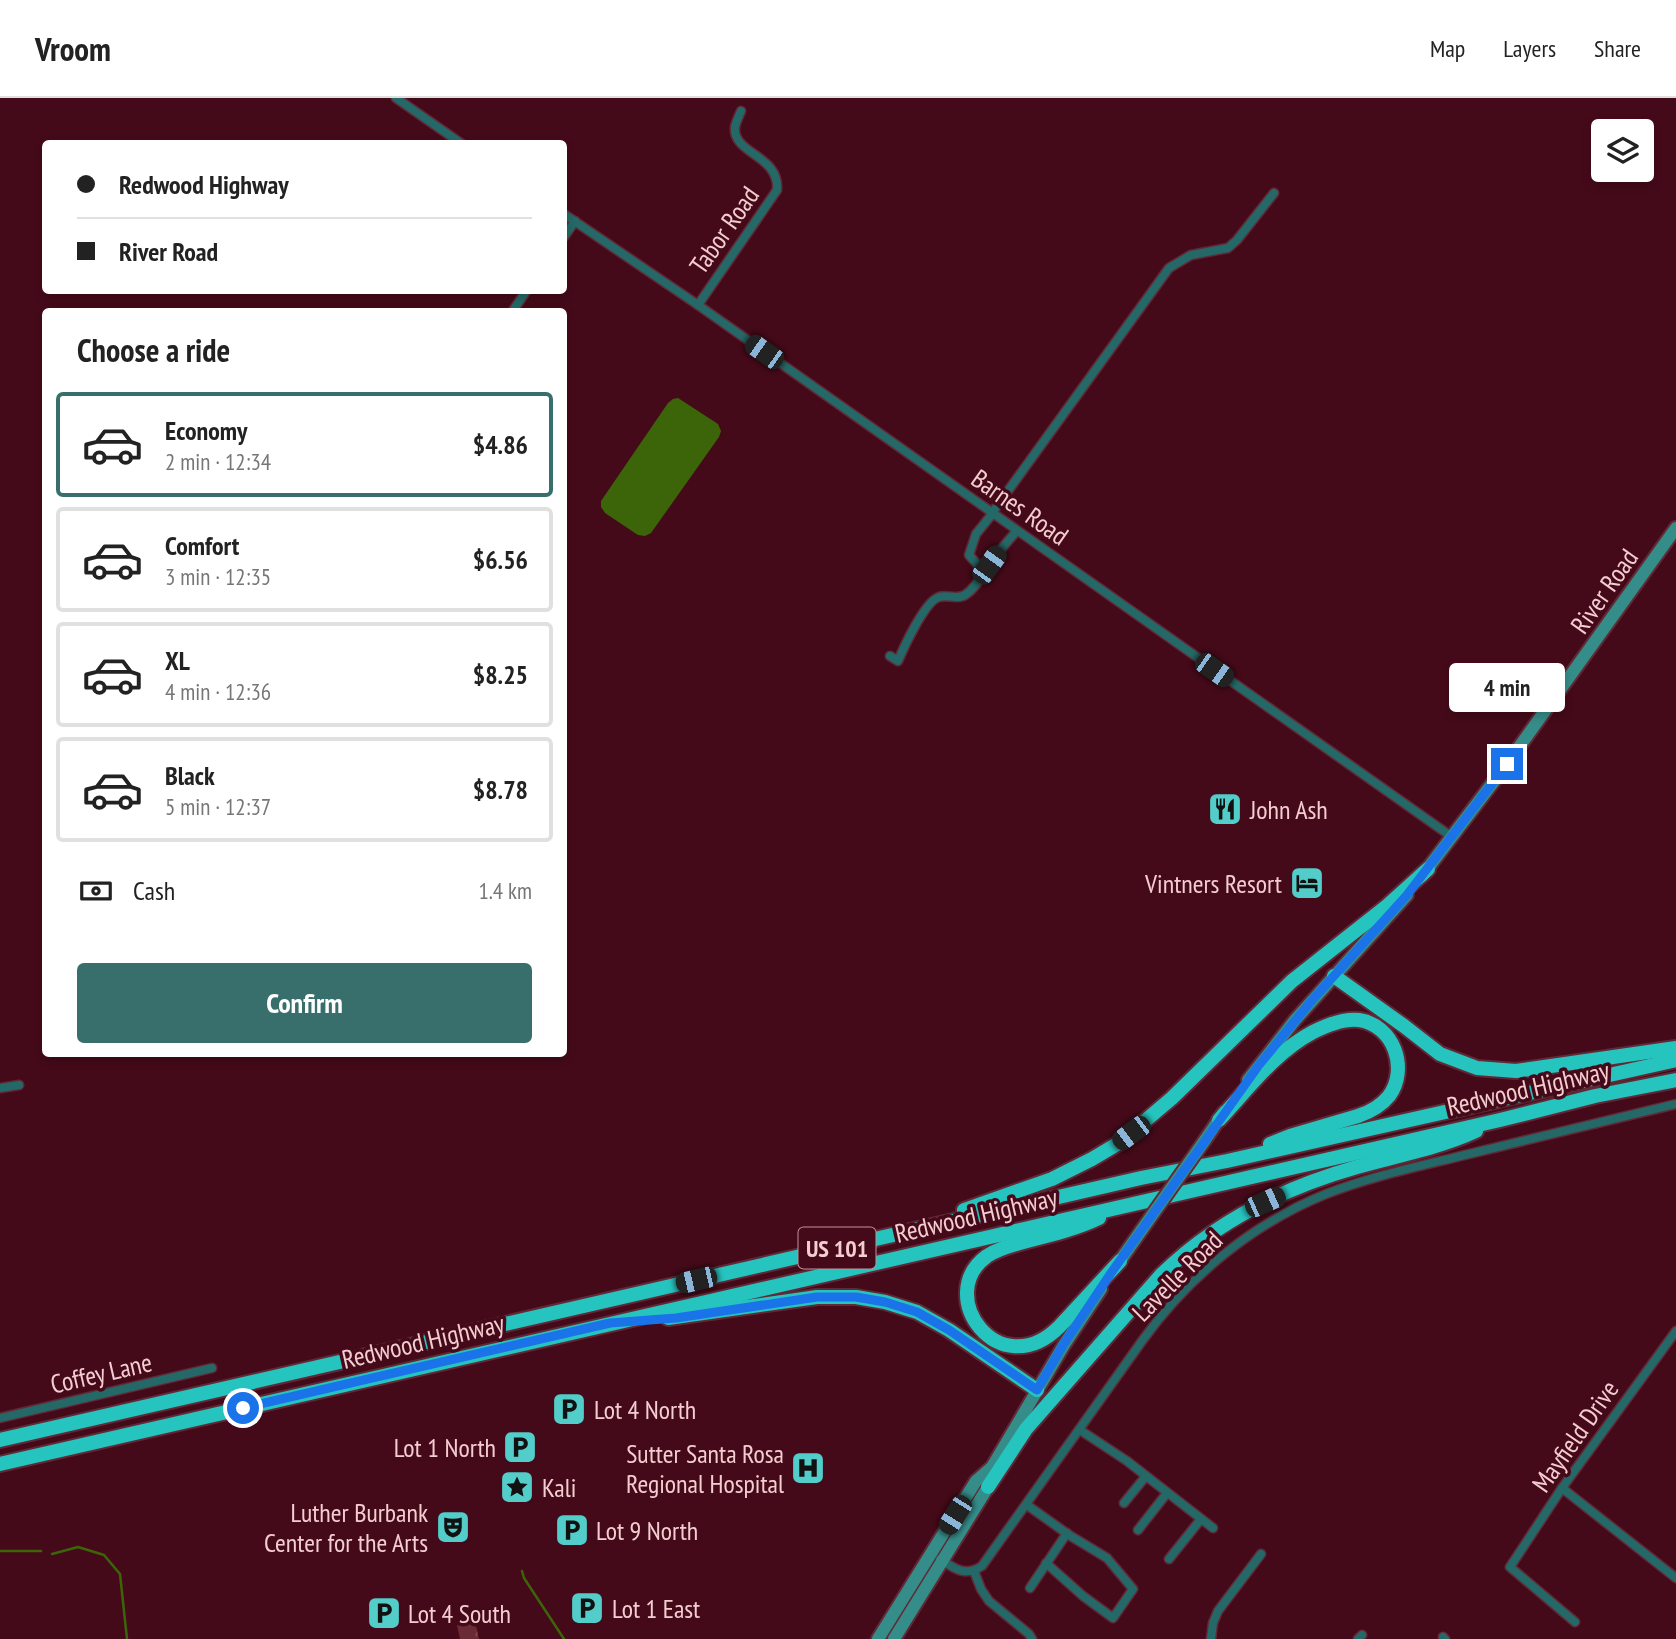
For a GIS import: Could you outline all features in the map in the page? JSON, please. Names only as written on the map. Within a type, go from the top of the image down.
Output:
[{"type":"highway","points":[[884,1237],[1052,1179],[1119,1143],[1172,1098],[1292,981],[1428,869]]},
{"type":"highway","points":[[1334,976],[1440,1054],[1478,1068],[1516,1071],[1676,1048]]},
{"type":"highway","points":[[1219,1120],[1283,1053],[1321,1029],[1338,1022],[1360,1020],[1378,1028],[1393,1046],[1398,1063],[1397,1080],[1390,1095],[1376,1108],[1290,1136],[1227,1161]]},
{"type":"highway","name":"Redwood Highway","points":[[0,1440],[1140,1178],[1227,1161],[1676,1060]]},
{"type":"highway","name":"Redwood Highway","points":[[0,1464],[1595,1096],[1676,1080]]},
{"type":"highway","points":[[988,1487],[1026,1429],[1161,1275],[1206,1236],[1253,1207],[1279,1196],[1354,1168],[1455,1141],[1500,1120]]},
{"type":"highway","points":[[1120,1261],[1054,1332],[1038,1343],[1015,1346],[997,1342],[983,1332],[971,1314],[969,1285],[976,1268],[985,1258],[1004,1248],[1083,1226],[1123,1207]]},
{"type":"highway","points":[[610,1323],[676,1318],[817,1297],[863,1298],[909,1309],[933,1320],[1037,1390]]},
{"type":"main road","name":"River Road","points":[[992,1467],[1063,1345],[1219,1120],[1276,1042],[1428,869],[1507,764],[1676,528]]},
{"type":"main road","points":[[894,1639],[988,1487],[992,1467]]},
{"type":"main road","points":[[878,1639],[976,1481],[992,1467]]},
{"type":"street","points":[[396,98],[456,140]]},
{"type":"street","name":"Tabor Road","points":[[698,305],[777,190],[777,177],[772,169],[742,145],[736,136],[735,129],[741,111]]},
{"type":"street","points":[[986,570],[969,555],[976,534],[1169,268],[1191,255],[1228,248],[1274,193]]},
{"type":"street","name":"Barnes Road","points":[[567,216],[698,305],[1452,837]]},
{"type":"street","points":[[567,233],[575,221]]},
{"type":"street","points":[[890,656],[898,660],[910,632],[935,599],[941,596],[964,596],[1017,531]]},
{"type":"street","points":[[0,1088],[19,1085]]},
{"type":"street","name":"Lavelle Road","points":[[974,1571],[986,1561],[1027,1505],[1146,1335],[1209,1267],[1237,1245],[1289,1212],[1326,1194],[1374,1178],[1676,1104]]},
{"type":"street","name":"Mayfield Drive","points":[[1575,1622],[1510,1567],[1562,1488],[1676,1331]]},
{"type":"street","points":[[1667,1343],[1676,1350]]},
{"type":"street","name":"Coffey Lane","points":[[0,1418],[212,1368]]},
{"type":"street","points":[[1080,1430],[1121,1456],[1213,1528]]},
{"type":"street","points":[[1124,1503],[1146,1476]]},
{"type":"street","points":[[1562,1488],[1676,1578]]},
{"type":"street","points":[[1138,1530],[1167,1493]]},
{"type":"street","points":[[1027,1505],[1107,1558],[1133,1589],[1113,1618],[1046,1563]]},
{"type":"street","points":[[1169,1559],[1201,1519]]},
{"type":"street","points":[[1030,1588],[1067,1533]]},
{"type":"street","points":[[932,1553],[960,1571],[974,1571],[989,1601],[1032,1639]]},
{"type":"street","points":[[1211,1639],[1218,1611],[1261,1554]]},
{"type":"green space","points":[[475,1621],[479,1639],[460,1639],[457,1625]]},
{"type":"shaded area","points":[[678,398],[718,424],[721,431],[651,533],[638,535],[605,513],[601,501],[668,403]]},
{"type":"waterway","points":[[52,1554],[78,1547],[104,1555],[120,1574],[127,1639]]},
{"type":"waterway","points":[[0,1551],[41,1551]]},
{"type":"waterway","points":[[522,1571],[564,1639]]},
{"type":"place","name":"John Ash","points":[[1225,809]]},
{"type":"place","name":"Vintners Resort","points":[[1307,883]]},
{"type":"place","name":"Lot 4 North","points":[[569,1409]]},
{"type":"place","name":"Lot 1 North","points":[[520,1447]]},
{"type":"place","name":"Sutter Santa Rosa Regional Hospital","points":[[808,1468]]},
{"type":"place","name":"Kali","points":[[517,1487]]},
{"type":"place","name":"Luther Burbank Center for the Arts","points":[[453,1527]]},
{"type":"place","name":"Lot 9 North","points":[[572,1530]]},
{"type":"place","name":"Lot 1 East","points":[[587,1608]]},
{"type":"place","name":"Lot 4 South","points":[[384,1613]]},
{"type":"route","points":[[243,1408],[610,1323],[676,1318],[817,1297],[841,1296],[870,1299],[917,1312],[949,1330],[1037,1390],[1111,1273],[1276,1042],[1407,895],[1507,764]]}]
